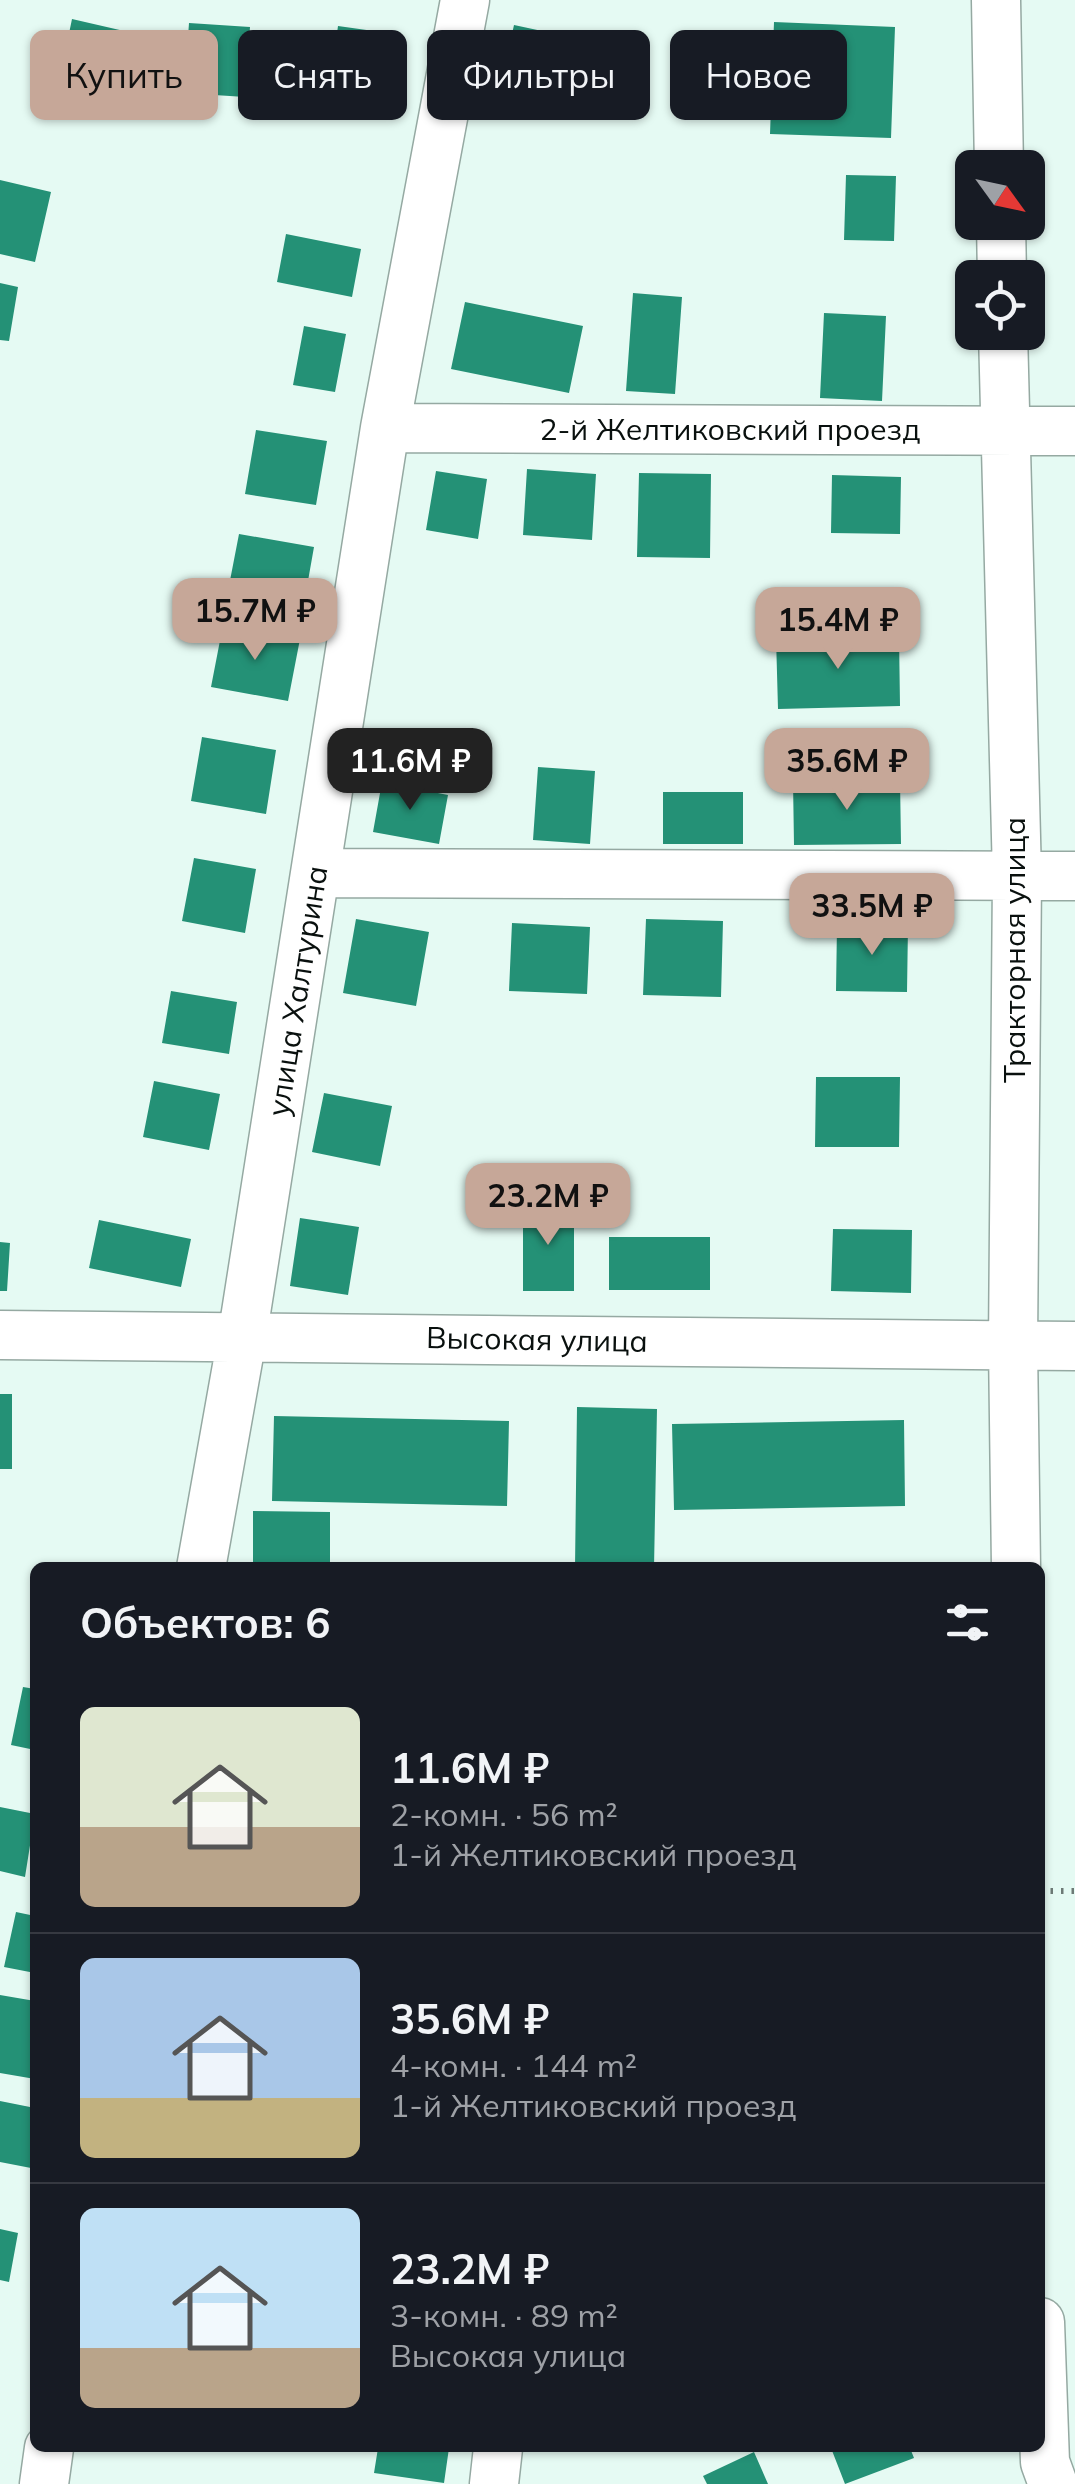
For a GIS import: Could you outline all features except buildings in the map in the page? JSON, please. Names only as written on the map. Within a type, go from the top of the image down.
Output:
[{"type":"street","name":"улица Халтурина","points":[[201,1562],[242,1338],[386,428],[465,0]]},
{"type":"street","points":[[996,0],[1000,150]]},
{"type":"street","name":"Тракторная улица","points":[[1003,350],[1017,876],[1013,1345],[1016,1562]]},
{"type":"street","name":"2-й Желтиковский проезд","points":[[386,428],[1075,432]]},
{"type":"street","points":[[317,873],[1075,876]]},
{"type":"street","name":"Высокая улица","points":[[0,1335],[1075,1346]]},
{"type":"street","points":[[44,2484],[48,2452]]},
{"type":"street","points":[[494,2484],[498,2452]]},
{"type":"street","points":[[1045,2452],[1052,2484]]},
{"type":"path","points":[[1045,1891],[1075,1891]]}]
